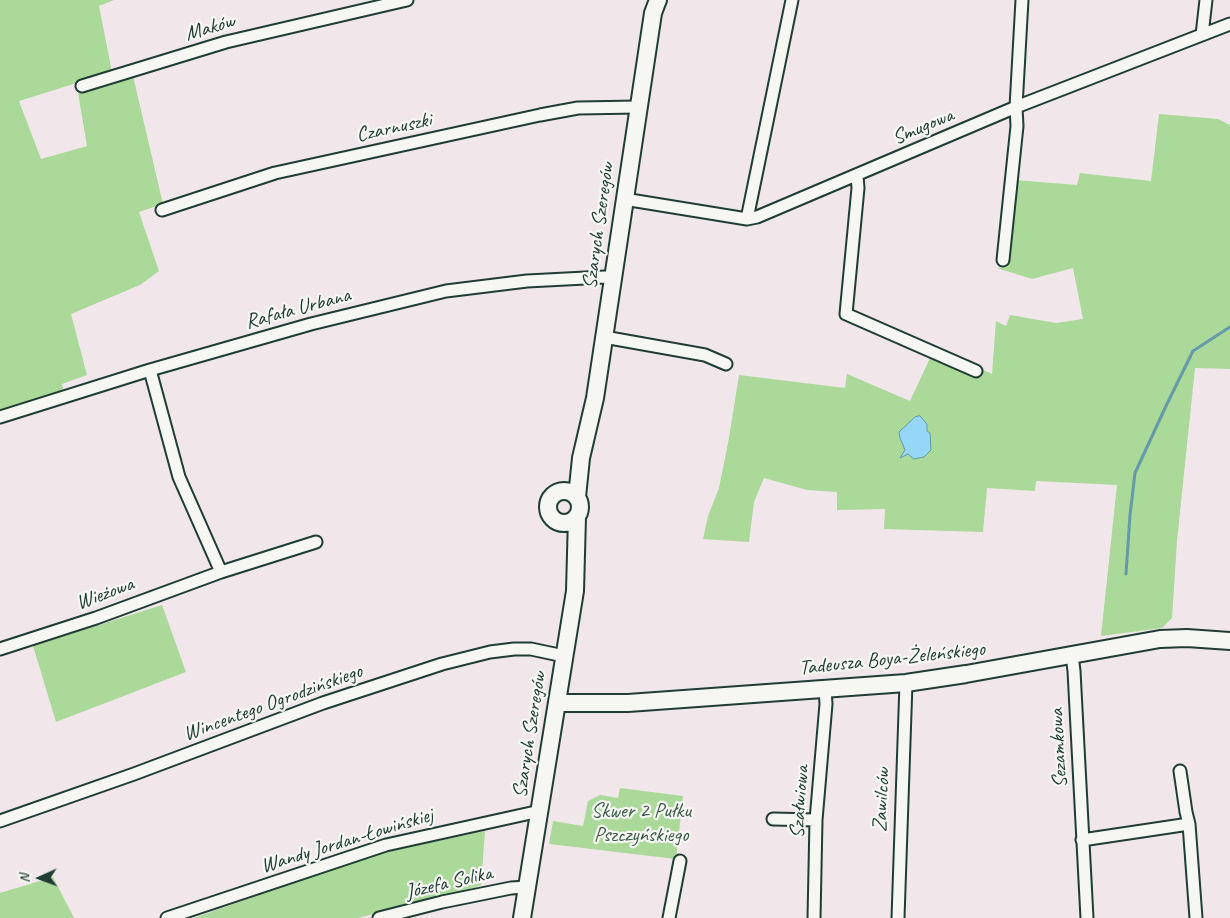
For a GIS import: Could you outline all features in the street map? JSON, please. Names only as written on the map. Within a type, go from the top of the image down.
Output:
[{"type":"street","name":"Maków","points":[[82,86],[226,42],[408,0]]},
{"type":"street","name":"Szarych Szeregów","points":[[577,497],[581,458],[595,398],[653,13],[658,0]]},
{"type":"street","points":[[747,219],[792,0]]},
{"type":"street","points":[[1003,260],[1017,126],[1016,107],[1022,0]]},
{"type":"street","points":[[1202,35],[1206,0]]},
{"type":"street","name":"Smugowa","points":[[624,199],[747,219],[757,217],[1016,107],[1230,24]]},
{"type":"street","name":"Czarnuszki","points":[[162,210],[275,173],[578,108],[638,107]]},
{"type":"street","points":[[857,176],[858,188],[846,314],[976,371]]},
{"type":"street","name":"Rafała Urbana","points":[[0,417],[150,370],[311,324],[446,291],[528,281],[605,277],[613,280]]},
{"type":"street","points":[[604,337],[704,355],[726,364]]},
{"type":"street","points":[[150,370],[179,477],[221,572]]},
{"type":"street","name":"Szarych Szeregów","points":[[557,492],[581,458]]},
{"type":"street","points":[[568,491],[577,497],[580,508],[577,517],[568,522],[558,522],[551,516],[548,506],[549,500],[557,492],[568,491]]},
{"type":"street","name":"Szarych Szeregów","points":[[522,918],[575,591],[577,517]]},
{"type":"street","name":"Szarych Szeregów","points":[[558,522],[576,558]]},
{"type":"street","name":"Wieżowa","points":[[0,649],[96,618],[221,572],[316,542]]},
{"type":"street","name":"Tadeusza Boya-Żeleńskiego","points":[[556,702],[628,702],[906,683],[1175,637],[1230,641]]},
{"type":"street","name":"Wincentego Ogrodzińskiego","points":[[0,821],[144,771],[323,703],[442,664],[490,652],[514,649],[564,656]]},
{"type":"street","name":"Sezamkowa","points":[[1072,655],[1087,918]]},
{"type":"street","name":"Zawilców","points":[[898,918],[906,683]]},
{"type":"street","name":"Szałwiowa","points":[[814,918],[816,820],[826,689]]},
{"type":"street","points":[[1180,771],[1189,824],[1196,918]]},
{"type":"street","name":"Wandy Jordan-Łowińskiej","points":[[167,918],[386,845],[540,811]]},
{"type":"street","points":[[773,819],[816,820]]},
{"type":"street","points":[[1082,840],[1189,824]]},
{"type":"street","points":[[669,918],[680,861]]},
{"type":"street","name":"Józefa Solika","points":[[379,918],[442,902],[511,888],[527,887]]},
{"type":"green space","points":[[0,0],[114,0],[99,6],[112,72],[19,101],[41,159],[87,146],[78,93],[114,80],[133,76],[163,204],[139,212],[159,271],[140,285],[71,314],[87,375],[62,384],[64,393],[0,414]]},
{"type":"green space","points":[[1159,114],[1218,119],[1230,125],[1230,369],[1195,368],[1177,541],[1172,618],[1162,628],[1101,636],[1117,485],[1036,481],[1035,491],[987,488],[983,532],[884,529],[885,509],[837,510],[837,492],[807,490],[764,478],[754,502],[749,542],[703,539],[708,516],[719,488],[739,375],[845,388],[847,374],[910,401],[931,356],[975,378],[979,368],[992,374],[996,321],[1006,326],[1010,315],[1056,323],[1083,319],[1073,268],[1032,279],[997,268],[1007,267],[1015,180],[1077,185],[1080,173],[1151,181]]},
{"type":"green space","points":[[162,605],[186,672],[56,722],[33,646]]},
{"type":"green space","name":"Skwer 2 Pułku Pszczyńskiego","points":[[620,788],[683,796],[676,859],[549,844],[553,821],[583,826],[588,801],[600,795],[618,798]]},
{"type":"green space","points":[[485,831],[481,885],[462,892],[358,918],[194,918],[386,852]]},
{"type":"green space","points":[[53,877],[74,918],[0,918],[0,893]]},
{"type":"water","points":[[920,416],[927,424],[927,431],[930,433],[931,450],[924,457],[914,459],[908,454],[900,458],[905,450],[899,432],[915,417]]},
{"type":"waterway","points":[[1126,574],[1135,473],[1193,351],[1230,327]]}]
